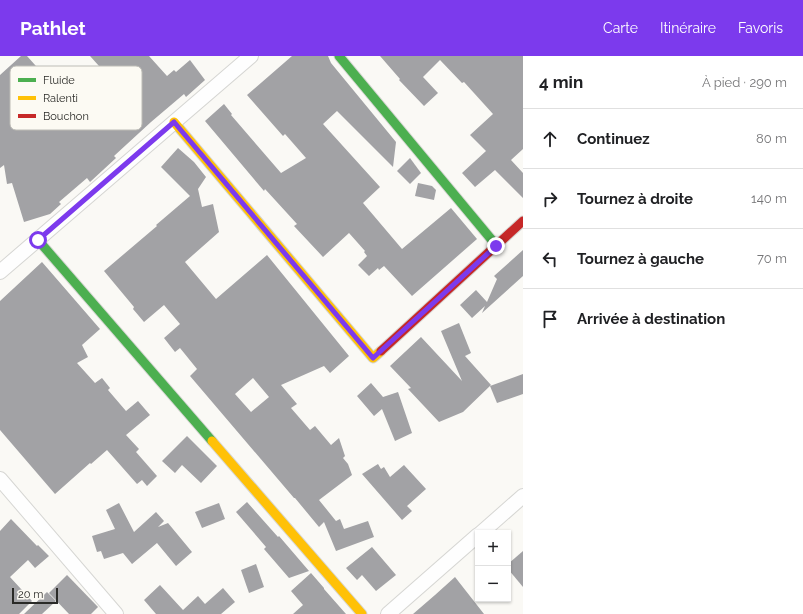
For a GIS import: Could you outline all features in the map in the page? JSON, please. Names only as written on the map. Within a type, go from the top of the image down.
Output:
[{"type":"street","points":[[0,272],[251,56]]},
{"type":"street","points":[[339,56],[496,246]]},
{"type":"street","points":[[174,122],[373,358],[523,221]]},
{"type":"street","points":[[38,240],[362,614]]},
{"type":"street","points":[[0,479],[116,614]]},
{"type":"street","points":[[484,530],[523,496]]},
{"type":"street","points":[[388,614],[475,538]]},
{"type":"building","points":[[21,56],[27,56],[36,66],[10,66],[10,130],[142,130],[142,66],[99,66],[90,56],[149,56],[167,76],[174,70],[176,72],[190,60],[205,80],[186,97],[184,94],[151,122],[114,156],[116,158],[90,182],[87,178],[59,202],[61,204],[50,214],[24,222],[12,183],[7,184],[4,165],[0,168],[0,75]]},
{"type":"building","points":[[292,56],[328,56],[331,63],[396,142],[393,167],[337,111],[323,124],[380,187],[363,203],[402,249],[451,208],[477,239],[412,296],[384,266],[379,270],[378,268],[369,276],[358,265],[367,256],[364,252],[365,251],[349,233],[323,257],[294,226],[297,224],[265,189],[264,191],[205,121],[224,104],[232,114],[231,115],[281,173],[306,158],[285,134],[283,136],[247,95]]},
{"type":"building","points":[[380,56],[523,56],[523,149],[511,160],[523,173],[523,198],[495,170],[475,187],[462,173],[486,151],[470,135],[493,114],[464,82],[462,83],[440,60],[423,77],[438,93],[424,106],[399,80],[400,79]]},
{"type":"building","points":[[178,148],[194,162],[206,177],[198,189],[202,207],[213,204],[219,232],[185,262],[216,299],[267,255],[349,356],[330,373],[324,366],[281,385],[297,404],[291,408],[310,430],[315,426],[331,445],[339,438],[345,456],[343,458],[348,464],[352,475],[319,500],[336,521],[340,519],[344,529],[368,521],[374,537],[336,551],[324,522],[319,527],[190,376],[197,369],[180,348],[175,352],[164,338],[180,324],[164,305],[144,322],[133,309],[134,307],[104,271],[190,196],[161,167]],"holes":[[[253,378],[269,397],[251,412],[235,394]]]},
{"type":"building","points":[[410,158],[421,173],[410,184],[397,171]]},
{"type":"building","points":[[418,183],[432,186],[436,190],[434,200],[415,196]]},
{"type":"building","points":[[523,250],[523,276],[482,313],[485,306],[472,318],[460,305],[476,290],[487,302],[497,279],[494,276]]},
{"type":"building","points":[[42,262],[100,329],[82,345],[88,357],[77,363],[95,383],[102,378],[110,388],[108,390],[126,411],[138,401],[150,415],[126,435],[139,449],[136,452],[157,476],[147,486],[142,480],[137,484],[107,450],[55,494],[0,430],[0,301]]},
{"type":"building","points":[[459,323],[471,353],[465,356],[491,385],[463,412],[439,422],[408,389],[411,388],[390,366],[421,337],[462,381],[441,331]]},
{"type":"building","points":[[523,374],[523,394],[497,403],[490,386]]},
{"type":"building","points":[[371,383],[383,397],[398,392],[412,433],[395,441],[382,409],[374,416],[357,396]]},
{"type":"building","points":[[187,436],[217,466],[201,483],[182,465],[175,473],[162,461]]},
{"type":"building","points":[[378,464],[381,469],[384,467],[390,477],[404,465],[426,489],[407,506],[412,511],[402,520],[362,474]]},
{"type":"building","points":[[247,502],[309,571],[289,578],[264,549],[266,547],[236,512]]},
{"type":"building","points":[[119,503],[134,532],[156,512],[164,521],[158,527],[168,523],[192,552],[176,566],[157,543],[132,564],[123,553],[104,559],[101,551],[97,552],[92,536],[115,529],[106,510]]},
{"type":"building","points":[[219,503],[225,519],[202,528],[195,512]]},
{"type":"building","points":[[11,519],[37,546],[38,545],[49,556],[35,568],[28,560],[10,577],[32,601],[19,614],[0,614],[0,531]]},
{"type":"building","points":[[372,547],[396,575],[376,591],[362,575],[357,580],[346,568]]},
{"type":"building","points":[[523,551],[523,587],[511,573],[511,561]]},
{"type":"building","points":[[256,564],[264,587],[249,593],[241,570]]},
{"type":"building","points":[[311,573],[346,614],[293,614],[303,605],[291,591]]},
{"type":"building","points":[[67,575],[98,607],[91,614],[69,614],[49,593]]},
{"type":"building","points":[[455,577],[484,614],[413,614],[435,595]]},
{"type":"building","points":[[160,585],[183,610],[198,596],[205,604],[223,588],[235,602],[221,614],[156,614],[144,600]]},
{"type":"building","points":[[47,592],[56,601],[42,614],[24,614]]},
{"type":"traffic: fast","points":[[339,56],[496,245]]},
{"type":"traffic: fast","points":[[38,240],[212,441]]},
{"type":"traffic: slow","points":[[174,122],[373,358],[381,351]]},
{"type":"traffic: slow","points":[[212,441],[362,614]]},
{"type":"traffic: jam","points":[[381,351],[523,221]]},
{"type":"route","points":[[38,240],[174,122],[373,358],[496,246]]}]
